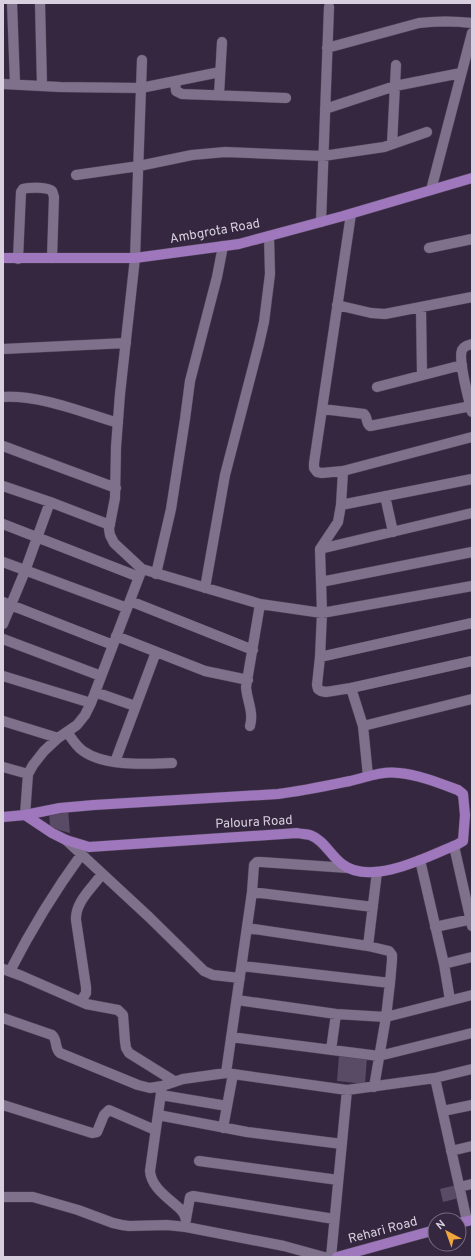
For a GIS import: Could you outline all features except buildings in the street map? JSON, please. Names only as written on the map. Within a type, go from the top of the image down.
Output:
[{"type":"main road","name":"Ambgrota Road","points":[[3,258],[135,258],[239,244],[351,214],[472,178]]},
{"type":"main road","points":[[3,818],[60,808],[94,805],[278,794],[307,790],[360,779],[379,773],[398,773],[414,776],[468,792],[463,841],[454,846]]},
{"type":"main road","name":"Paloura Road","points":[[25,815],[52,833],[66,840],[89,847],[298,833],[309,835],[319,840],[340,862],[348,868],[358,872],[377,872],[398,867],[454,846]]},
{"type":"main road","name":"Rehari Road","points":[[337,1257],[427,1232]]},
{"type":"street","points":[[12,3],[15,84]]},
{"type":"street","points":[[40,3],[42,85]]},
{"type":"street","points":[[321,222],[329,7]]},
{"type":"street","points":[[327,48],[419,23],[434,21],[472,23]]},
{"type":"street","points":[[431,190],[472,33]]},
{"type":"street","points":[[219,95],[222,42]]},
{"type":"street","points":[[141,573],[114,543],[110,535],[110,525],[116,488],[116,447],[118,422],[135,258],[142,60]]},
{"type":"street","points":[[392,144],[396,65]]},
{"type":"street","points":[[3,84],[141,88],[220,72]]},
{"type":"street","points":[[325,109],[395,86],[461,73]]},
{"type":"street","points":[[175,81],[176,91],[178,93],[286,98]]},
{"type":"street","points":[[76,175],[139,166],[192,155],[225,152],[323,156],[384,147],[427,132]]},
{"type":"street","points":[[18,259],[21,192],[23,189],[31,188],[48,189],[52,192],[54,197],[52,258]]},
{"type":"street","points":[[351,214],[314,468],[317,472],[322,473],[343,471],[472,437]]},
{"type":"street","points":[[204,588],[225,475],[264,322],[270,274],[269,236]]},
{"type":"street","points":[[428,248],[472,239]]},
{"type":"street","points":[[156,574],[171,510],[186,419],[190,381],[217,278],[223,246]]},
{"type":"street","points":[[337,305],[378,314],[394,313],[472,297]]},
{"type":"street","points":[[421,308],[422,375]]},
{"type":"street","points":[[3,348],[126,343]]},
{"type":"street","points":[[322,409],[364,414],[366,416],[367,423],[370,426],[471,409],[469,387],[462,365],[461,351],[464,346],[472,344]]},
{"type":"street","points":[[377,387],[462,365]]},
{"type":"street","points":[[3,397],[24,397],[39,400],[118,422]]},
{"type":"street","points":[[3,446],[116,488]]},
{"type":"street","points":[[343,471],[341,505],[338,522],[320,549],[322,613],[317,685],[318,689],[326,692],[351,688],[472,661]]},
{"type":"street","points":[[341,505],[472,479]]},
{"type":"street","points":[[3,486],[110,525]]},
{"type":"street","points":[[385,496],[393,532]]},
{"type":"street","points":[[3,624],[7,604],[25,570],[50,502]]},
{"type":"street","points":[[320,549],[472,513]]},
{"type":"street","points":[[3,524],[141,573],[156,574],[260,604],[322,613],[472,586]]},
{"type":"street","points":[[321,582],[472,552]]},
{"type":"street","points":[[3,562],[252,650]]},
{"type":"street","points":[[25,815],[28,774],[33,765],[44,752],[77,725],[86,715],[141,573]]},
{"type":"street","points":[[7,604],[156,652],[205,671],[248,680]]},
{"type":"street","points":[[250,726],[252,714],[247,694],[248,680],[260,604]]},
{"type":"street","points":[[320,657],[472,623]]},
{"type":"street","points":[[4,641],[101,676]]},
{"type":"street","points":[[115,762],[156,652]]},
{"type":"street","points":[[3,676],[91,703]]},
{"type":"street","points":[[351,688],[363,726],[368,776]]},
{"type":"street","points":[[95,692],[136,706]]},
{"type":"street","points":[[363,726],[472,699]]},
{"type":"street","points":[[3,721],[63,736],[84,752],[101,759],[140,764],[172,763]]},
{"type":"street","points":[[3,768],[28,774]]},
{"type":"street","points":[[66,840],[149,917],[204,971],[213,975],[240,978]]},
{"type":"street","points":[[435,927],[472,922],[454,846]]},
{"type":"street","points":[[81,855],[6,970],[81,1000],[86,1004],[118,1010],[123,1015],[126,1048],[129,1053],[174,1081]]},
{"type":"street","points":[[420,860],[444,964],[450,1000]]},
{"type":"street","points":[[223,1128],[227,1106],[231,1037],[252,892],[254,865],[257,862],[348,868]]},
{"type":"street","points":[[368,946],[377,872]]},
{"type":"street","points":[[81,1000],[86,993],[86,987],[76,920],[77,910],[80,903],[102,874]]},
{"type":"street","points":[[252,892],[373,907]]},
{"type":"street","points":[[247,928],[368,946],[389,951],[392,955],[390,983],[386,1017],[374,1087]]},
{"type":"street","points":[[444,964],[472,957]]},
{"type":"street","points":[[242,966],[390,983]]},
{"type":"street","points":[[237,1000],[336,1014],[386,1017],[472,995]]},
{"type":"street","points":[[331,1050],[336,1014]]},
{"type":"street","points":[[3,1018],[52,1035],[55,1038],[57,1050],[60,1053],[144,1088],[150,1088],[227,1106]]},
{"type":"street","points":[[231,1037],[379,1056],[472,1033]]},
{"type":"street","points":[[186,1222],[181,1210],[157,1188],[151,1178],[150,1171],[161,1091],[174,1081],[229,1073],[347,1090],[435,1078],[472,1069]]},
{"type":"street","points":[[435,1078],[464,1212]]},
{"type":"street","points":[[331,1257],[347,1090]]},
{"type":"street","points":[[3,1105],[92,1133],[97,1132],[104,1115],[109,1110],[156,1130]]},
{"type":"street","points":[[442,1111],[472,1105]]},
{"type":"street","points":[[158,1116],[247,1132],[342,1144]]},
{"type":"street","points":[[451,1151],[472,1146]]},
{"type":"street","points":[[199,1161],[338,1180]]},
{"type":"street","points":[[460,1187],[472,1184]]},
{"type":"street","points":[[186,1222],[189,1200],[190,1197],[193,1196],[334,1219]]},
{"type":"street","points":[[3,1197],[33,1197],[78,1210],[113,1223],[130,1226],[167,1225],[186,1222],[324,1257]]}]
